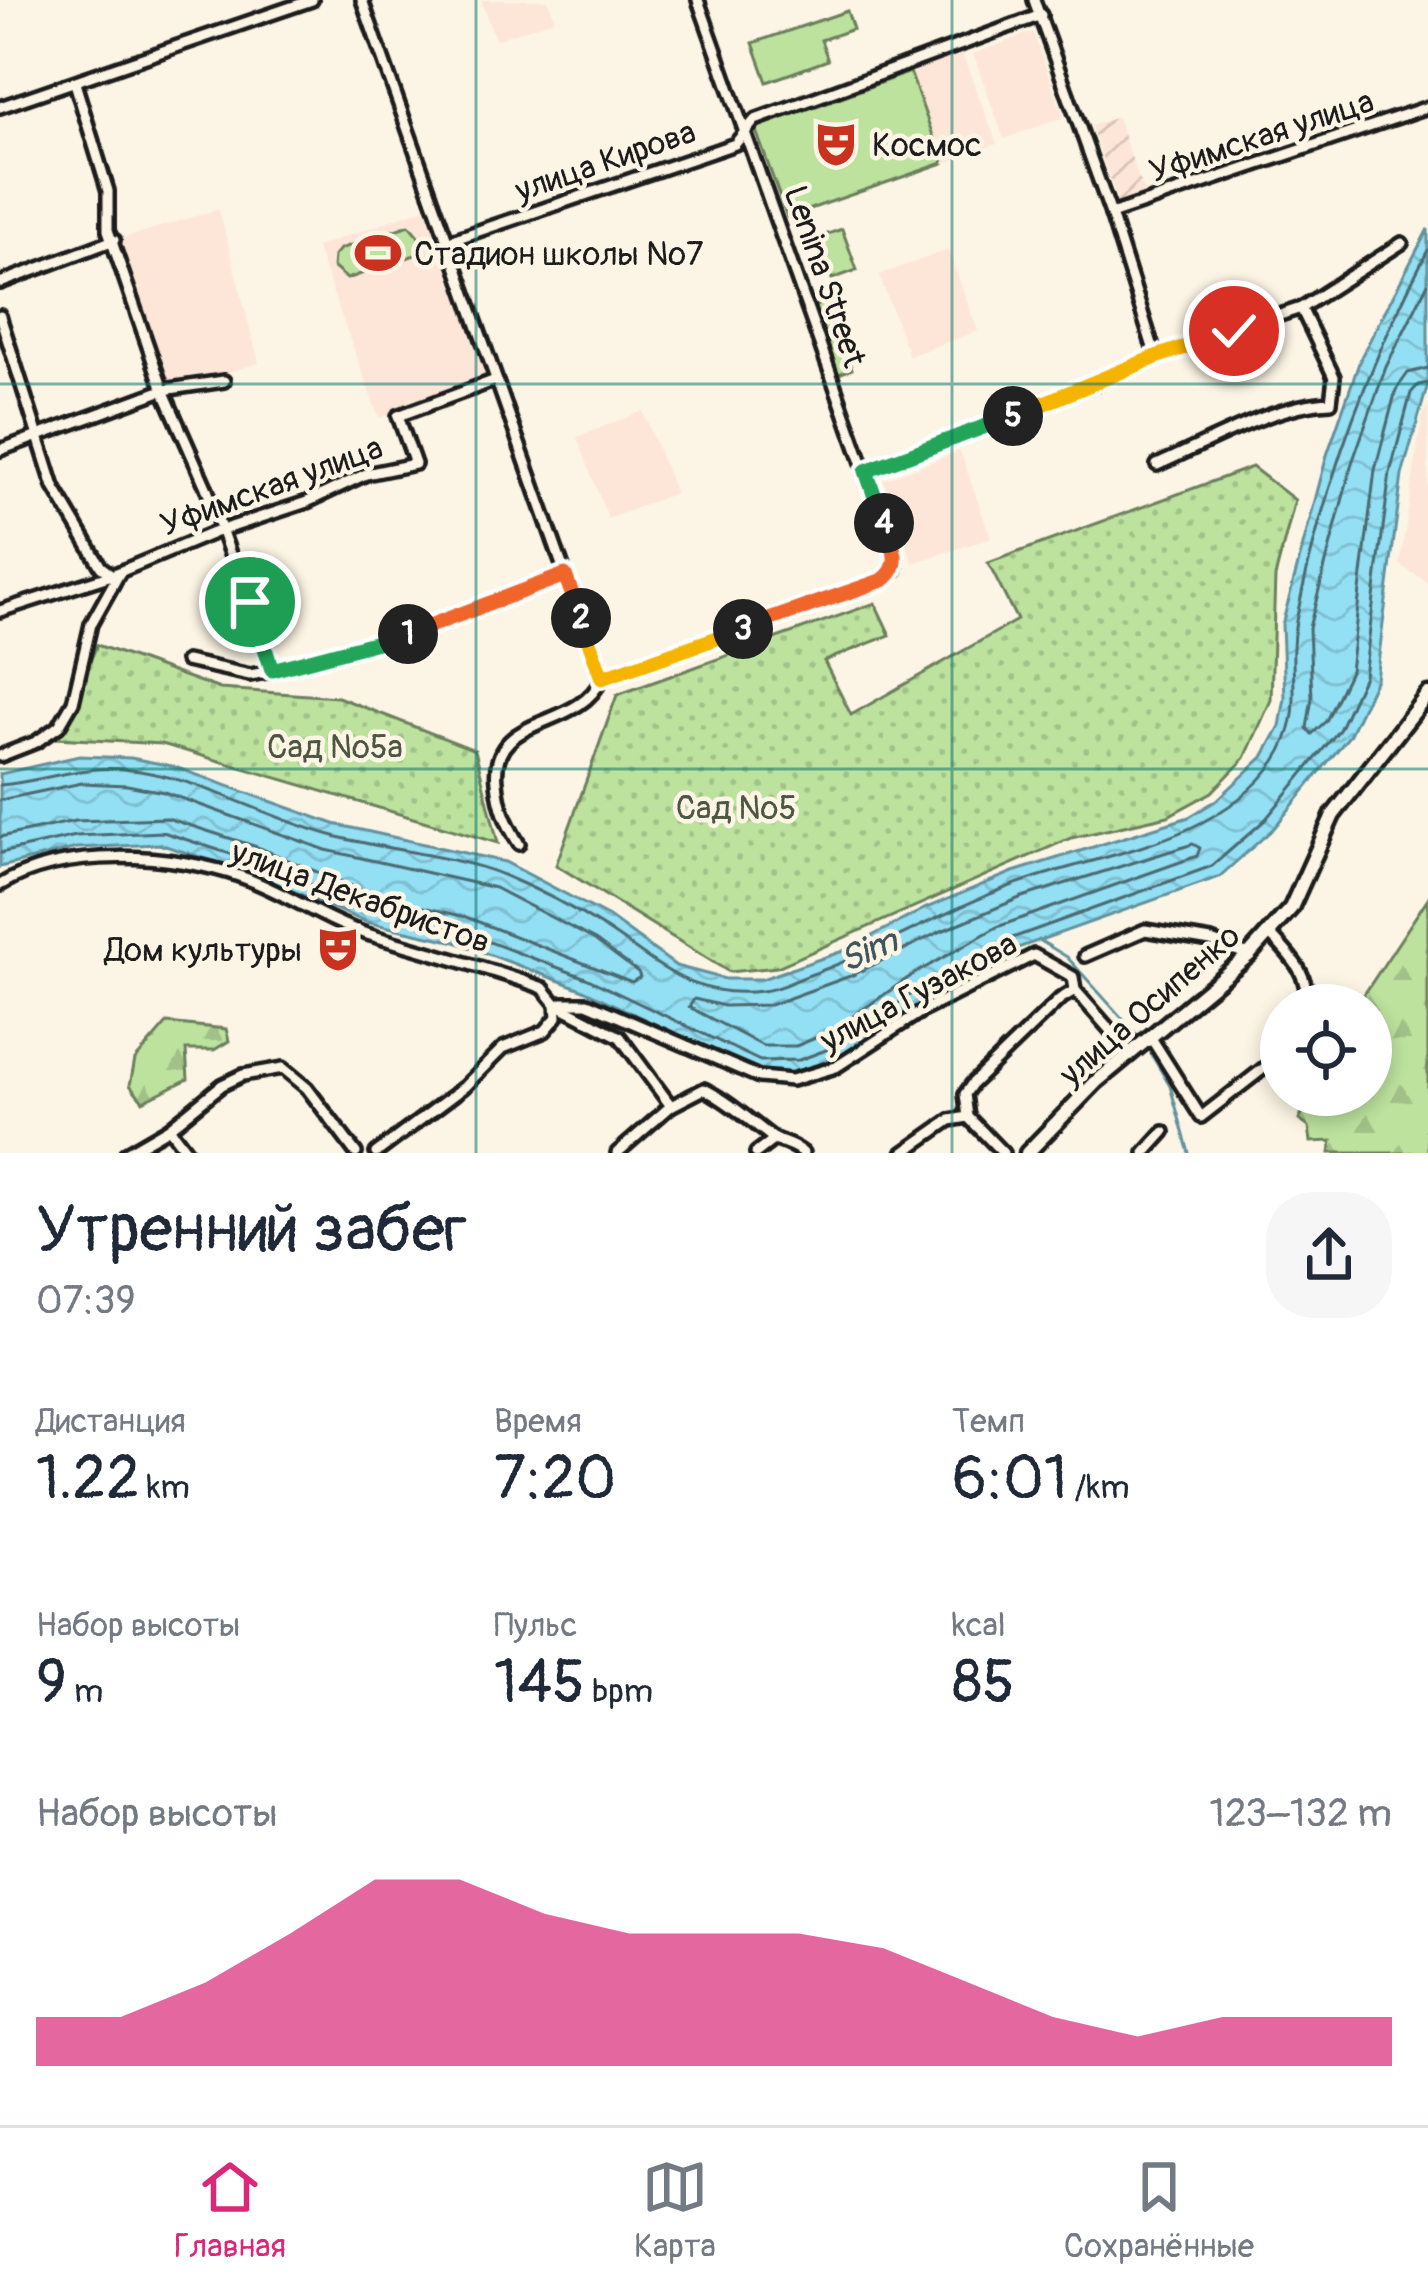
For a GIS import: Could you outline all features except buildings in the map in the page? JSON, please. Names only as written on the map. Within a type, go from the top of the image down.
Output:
[{"type":"main road","name":"улица Осипенко","points":[[1027,1153],[1096,1082],[1249,955],[1292,908],[1333,815],[1428,694]]},
{"type":"street","points":[[0,107],[312,0]]},
{"type":"street","points":[[362,0],[602,678],[597,691],[582,702],[514,735],[498,750],[495,766],[504,821],[519,844]]},
{"type":"street","name":"Lenina Street","points":[[602,678],[883,580],[895,571],[898,561],[698,0]]},
{"type":"street","points":[[1034,0],[1112,214],[1156,354]]},
{"type":"street","name":"улица Кирова","points":[[446,242],[735,144],[755,119],[1041,15]]},
{"type":"street","points":[[75,83],[108,190],[109,230],[163,390],[222,530],[272,670]]},
{"type":"street","name":"Уфимская улица","points":[[1112,214],[1428,107]]},
{"type":"street","points":[[0,284],[114,240]]},
{"type":"street","points":[[866,471],[1093,386],[1156,354],[1301,308],[1402,243]]},
{"type":"street","points":[[1157,465],[1207,440],[1312,403],[1331,402],[1334,377],[1301,308]]},
{"type":"street","points":[[0,316],[65,508],[101,567],[112,575]]},
{"type":"street","name":"Уфимская улица","points":[[0,611],[112,575],[307,502],[366,474],[415,464],[398,416],[496,380]]},
{"type":"street","points":[[0,450],[163,390],[224,381]]},
{"type":"street","points":[[0,756],[59,726],[73,702],[91,624],[124,567]]},
{"type":"street","points":[[186,661],[250,675],[418,631],[565,575]]},
{"type":"street","name":"улица Декабристов","points":[[0,884],[21,872],[96,858],[145,857],[242,877],[316,915],[367,934],[544,988],[556,1004],[620,1037],[671,1106]]},
{"type":"street","points":[[1084,956],[1145,930],[1211,940],[1249,955]]},
{"type":"street","points":[[1269,933],[1307,984]]},
{"type":"street","name":"улица Гузакова","points":[[556,1004],[587,1003],[759,1077],[792,1080],[836,1067],[922,1011],[1034,955],[1073,977],[1075,990],[1131,1054]]},
{"type":"street","points":[[1003,1153],[968,1118],[965,1094],[1048,1010],[1075,990]]},
{"type":"street","points":[[376,1153],[464,1087],[503,1048],[545,1031],[556,1018],[556,1004]]},
{"type":"street","points":[[1151,1037],[1201,1117],[1260,1072]]},
{"type":"street","points":[[126,1153],[169,1128],[222,1085],[242,1075],[284,1068],[307,1088],[356,1153]]},
{"type":"street","points":[[617,1153],[671,1106],[704,1089],[773,1140],[791,1142],[803,1153]]},
{"type":"street","points":[[904,1153],[950,1120],[968,1118]]},
{"type":"street","points":[[169,1128],[188,1153]]},
{"type":"street","points":[[1145,1153],[1164,1132]]},
{"type":"street","points":[[756,1153],[773,1140]]},
{"type":"shaded area","points":[[481,0],[548,0],[555,19],[495,40]]},
{"type":"shaded area","points":[[1033,32],[1064,117],[1004,139],[973,54]]},
{"type":"shaded area","points":[[962,53],[997,144],[945,163],[911,73]]},
{"type":"shaded area","points":[[1117,117],[1144,193],[1118,202],[1091,126]]},
{"type":"shaded area","points":[[425,208],[487,379],[379,418],[316,247]]},
{"type":"shaded area","points":[[219,209],[259,363],[171,389],[117,240]]},
{"type":"shaded area","points":[[948,250],[978,331],[909,356],[879,275]]},
{"type":"shaded area","points":[[1428,404],[1428,583],[1400,565]]},
{"type":"shaded area","points":[[643,411],[675,493],[608,519],[577,437]]},
{"type":"shaded area","points":[[960,451],[991,538],[913,563],[883,480]]},
{"type":"green space","points":[[847,11],[853,29],[821,40],[828,60],[767,82],[753,43]]},
{"type":"green space","points":[[910,72],[943,163],[787,217],[755,128]]},
{"type":"green space","name":"Стадион школы №7","points":[[409,225],[419,237],[418,254],[347,279],[333,267],[340,249]]},
{"type":"green space","points":[[842,229],[857,270],[832,279],[817,238]]},
{"type":"green space","points":[[831,300],[852,369],[836,375],[812,307]]},
{"type":"green space","name":"Сад №5","points":[[1252,467],[1295,500],[1275,577],[1271,700],[1245,758],[1212,792],[1168,816],[1071,838],[777,967],[729,972],[556,865],[617,695],[875,603],[890,635],[824,661],[851,715],[1017,620],[988,563]]},
{"type":"green space","name":"Сад №5а","points":[[97,645],[220,689],[338,697],[475,750],[498,843],[162,744],[57,738]]},
{"type":"green space","points":[[1428,898],[1428,1153],[1330,1153],[1332,1141],[1311,1142],[1309,1127],[1299,1120],[1301,1116],[1392,1116],[1392,984],[1371,984]]},
{"type":"green space","points":[[167,1023],[226,1029],[229,1041],[214,1050],[186,1050],[188,1079],[143,1101],[130,1085],[135,1060]]},
{"type":"water","name":"Sim","points":[[1428,229],[1428,384],[1402,475],[1376,679],[1349,736],[1274,828],[1219,877],[1009,951],[929,997],[843,1057],[801,1073],[758,1073],[581,989],[456,942],[366,922],[248,872],[159,844],[77,848],[0,867],[0,774],[79,756],[131,758],[172,766],[334,824],[505,862],[609,917],[676,966],[725,979],[762,979],[843,951],[926,908],[1013,872],[1189,817],[1217,800],[1263,757],[1280,726],[1285,698],[1282,625],[1327,455],[1361,357]]},
{"type":"waterway","points":[[1039,940],[1067,957],[1139,1037]]},
{"type":"waterway","points":[[1151,1054],[1170,1086],[1189,1153]]},
{"type":"place","name":"Космос","points":[[836,144]]},
{"type":"place","name":"Стадион школы №7","points":[[378,253]]},
{"type":"place","name":"Дом культуры","points":[[338,949]]},
{"type":"route","points":[[250,602],[272,670],[418,631],[565,575],[602,678],[883,580],[895,571],[898,561],[866,471],[1234,331]]}]
